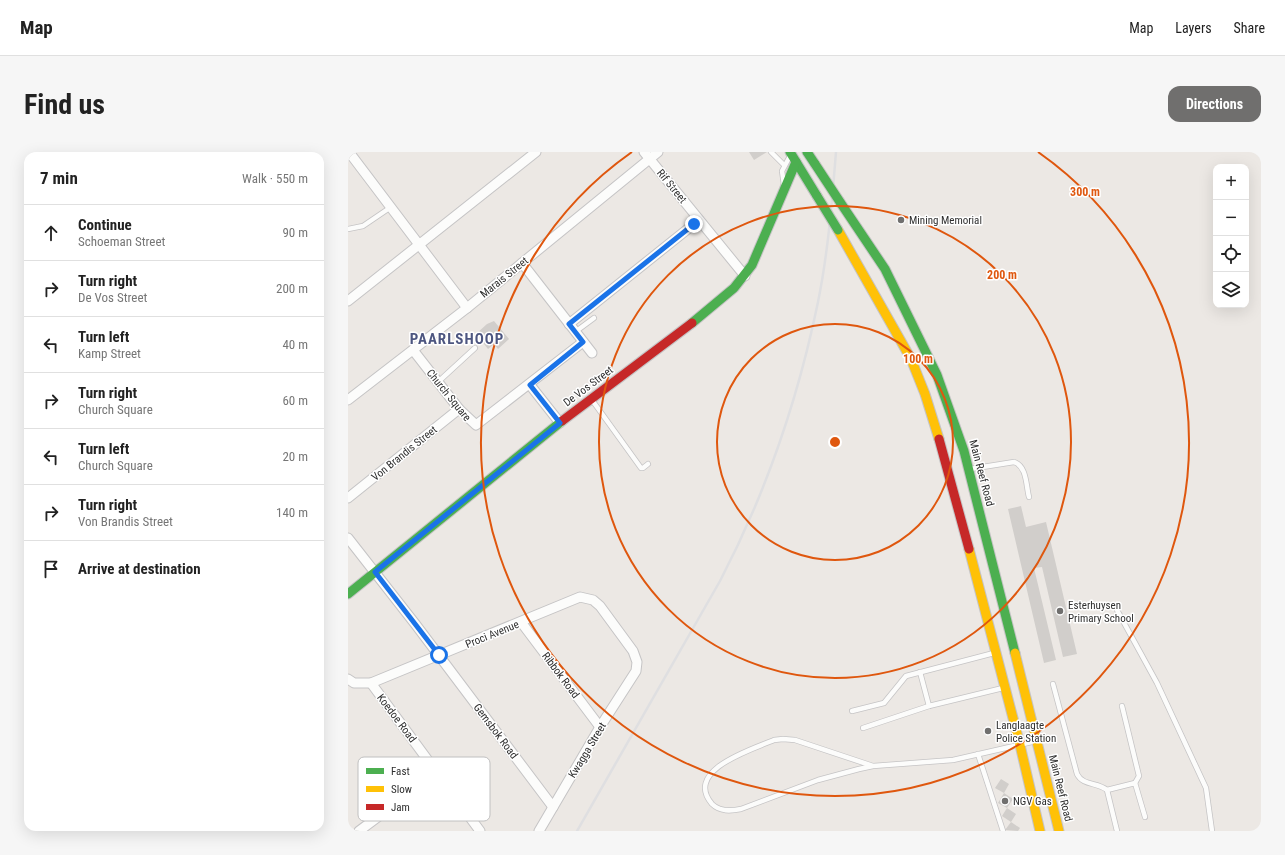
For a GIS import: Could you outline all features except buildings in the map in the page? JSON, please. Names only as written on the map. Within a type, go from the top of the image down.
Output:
[{"type":"main road","name":"Main Reef Road","points":[[807,152],[885,269],[937,375],[969,469],[1059,831]]},
{"type":"main road","points":[[790,153],[838,230],[902,341],[925,394],[945,458],[1020,745],[1040,831]]},
{"type":"main road","name":"De Vos Street","points":[[348,594],[560,423],[711,308],[745,276],[756,257],[796,162]]},
{"type":"main road","points":[[993,643],[1011,638]]},
{"type":"main road","points":[[1004,685],[1022,679]]},
{"type":"street","points":[[349,152],[467,308]]},
{"type":"street","points":[[348,301],[420,246],[536,152]]},
{"type":"street","name":"Marais Street","points":[[348,400],[467,308],[522,263],[647,155],[658,152]]},
{"type":"street","name":"Rif Street","points":[[647,155],[745,276]]},
{"type":"street","points":[[569,324],[699,220]]},
{"type":"street","points":[[522,263],[592,353]]},
{"type":"street","name":"Church Square","points":[[413,350],[459,409],[473,424],[478,425],[583,342]]},
{"type":"street","points":[[530,385],[560,423]]},
{"type":"street","name":"Von Brandis Street","points":[[348,498],[459,409]]},
{"type":"street","name":"Gemsbok Road","points":[[348,538],[439,655],[553,807]]},
{"type":"street","name":"Proci Avenue","points":[[348,679],[354,683],[371,683],[580,597],[593,600],[600,606],[633,651],[637,662],[636,670]]},
{"type":"street","name":"Ribbok Road","points":[[521,622],[600,727]]},
{"type":"street","name":"Kwagga Street","points":[[539,831],[600,727],[636,670]]},
{"type":"street","name":"Koedoe Road","points":[[371,683],[425,757]]},
{"type":"street","points":[[359,831],[372,821]]},
{"type":"street","name":"Koedoe Road","points":[[472,821],[479,831]]},
{"type":"lane","points":[[771,152],[784,165]]},
{"type":"lane","points":[[785,188],[782,175],[784,165],[790,153]]},
{"type":"lane","points":[[348,228],[363,226],[391,207]]},
{"type":"lane","points":[[575,332],[594,318]]},
{"type":"lane","points":[[438,382],[475,348]]},
{"type":"lane","points":[[591,399],[641,468],[648,464]]},
{"type":"lane","points":[[969,469],[1014,462],[1019,464],[1023,469],[1028,497]]},
{"type":"lane","points":[[1117,610],[1157,683],[1206,788],[1212,831]]},
{"type":"lane","points":[[852,711],[884,703],[903,678],[920,672],[996,653]]},
{"type":"lane","points":[[920,672],[929,706]]},
{"type":"lane","points":[[1053,684],[1078,777],[1084,782],[1100,786],[1107,790],[1135,783]]},
{"type":"lane","points":[[863,728],[929,706],[1004,685]]},
{"type":"lane","points":[[1122,706],[1139,776],[1135,783],[1145,817]]},
{"type":"lane","points":[[873,766],[794,740],[774,740],[716,767],[706,786],[707,794],[715,806],[730,811],[741,809],[818,780],[873,766],[953,760],[1037,741]]},
{"type":"lane","points":[[978,754],[1004,831]]},
{"type":"lane","points":[[1107,790],[1117,831]]},
{"type":"railway","points":[[577,831],[720,581],[737,548],[766,480],[779,445],[801,374],[818,302],[827,246],[836,152]]},
{"type":"traffic: fast","points":[[790,152],[817,196]]},
{"type":"traffic: fast","points":[[807,152],[815,164]]},
{"type":"traffic: fast","points":[[692,323],[734,288],[752,265],[796,162]]},
{"type":"traffic: fast","points":[[815,164],[840,202]]},
{"type":"traffic: fast","points":[[817,196],[838,230]]},
{"type":"traffic: fast","points":[[840,202],[885,269],[937,375],[964,451],[1015,653]]},
{"type":"traffic: fast","points":[[348,594],[562,421]]},
{"type":"traffic: slow","points":[[838,230],[911,359],[925,394],[939,439]]},
{"type":"traffic: slow","points":[[969,549],[1020,745],[1040,831]]},
{"type":"traffic: slow","points":[[1015,653],[1059,831]]},
{"type":"traffic: jam","points":[[562,421],[692,323]]},
{"type":"traffic: jam","points":[[939,439],[969,549]]},
{"type":"place","name":"Mining Memorial","points":[[901,220]]},
{"type":"place","name":"Esterhuysen Primary School","points":[[1060,611]]},
{"type":"place","name":"Langlaagte Police Station","points":[[988,731]]},
{"type":"place","name":"NGV Gas","points":[[1005,801]]},
{"type":"district","name":"PAARLSHOOP","points":[[457,339]]},
{"type":"route","points":[[439,655],[375,572],[560,423],[530,385],[583,342],[569,324],[694,224]]}]
